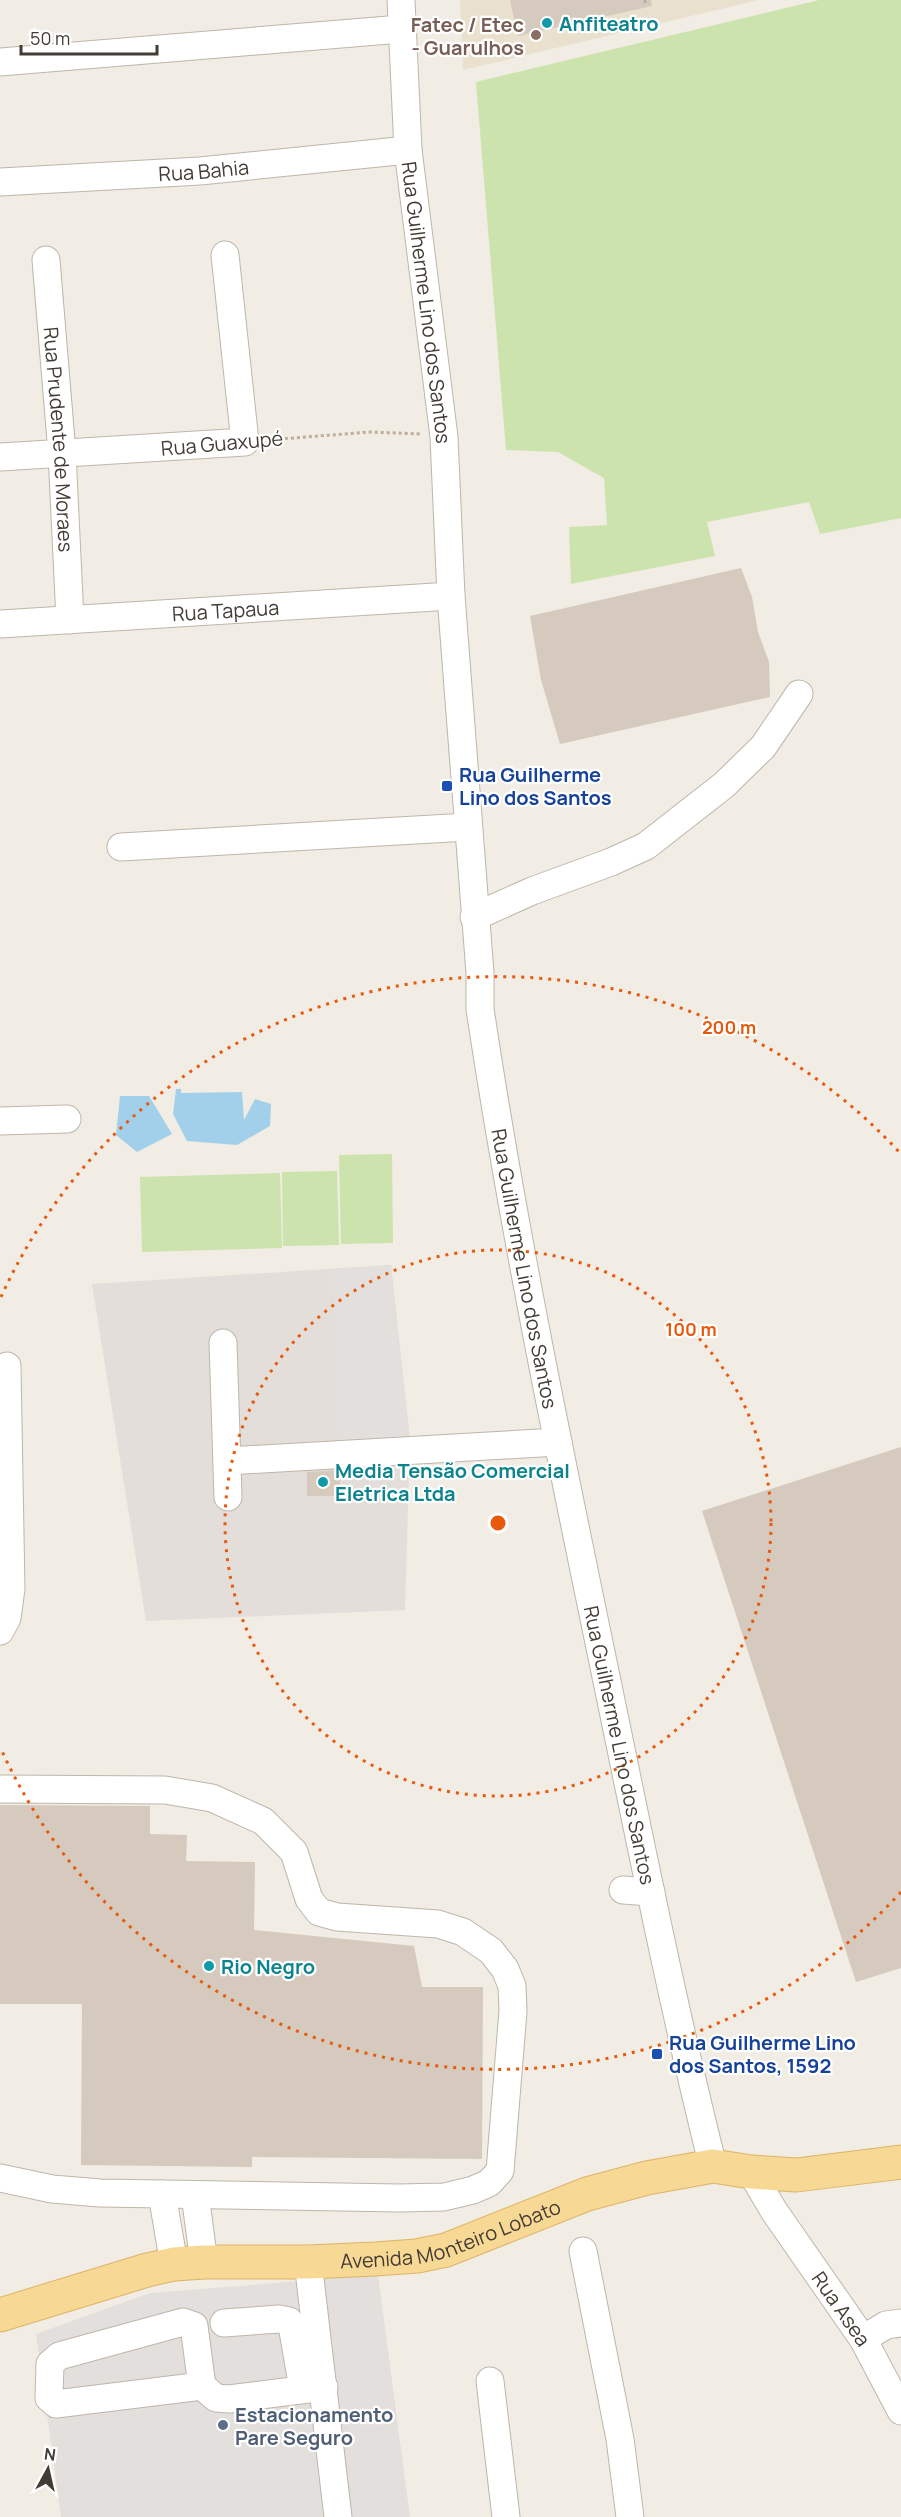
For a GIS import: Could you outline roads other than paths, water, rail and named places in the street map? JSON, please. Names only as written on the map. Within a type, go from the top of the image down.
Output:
[{"type":"main road","name":"Avenida Monteiro Lobato","points":[[0,2315],[147,2270],[189,2263],[308,2262],[417,2256],[446,2250],[587,2194],[647,2178],[712,2166],[751,2172],[796,2175],[901,2162]]},
{"type":"street","name":"Rua Guilherme Lino dos Santos","points":[[401,0],[408,150],[444,437],[451,596],[480,973],[480,1009],[489,1072],[558,1442],[687,2063],[712,2166]]},
{"type":"street","points":[[0,62],[401,29]]},
{"type":"street","name":"Rua Bahia","points":[[0,182],[200,171],[408,150]]},
{"type":"street","name":"Rua Guaxupé","points":[[0,457],[245,442],[225,255]]},
{"type":"street","name":"Rua Prudente de Moraes","points":[[46,260],[62,453],[70,620]]},
{"type":"street","name":"Rua Tapaua","points":[[0,624],[451,596]]},
{"type":"street","points":[[474,917],[645,846],[724,786],[762,747],[799,694]]},
{"type":"street","points":[[121,848],[468,827]]},
{"type":"street","points":[[0,1121],[67,1119]]},
{"type":"street","points":[[223,1343],[228,1497]]},
{"type":"street","points":[[0,1631],[7,1618],[11,1589],[7,1366]]},
{"type":"street","points":[[227,1461],[558,1442]]},
{"type":"street","points":[[0,1789],[165,1790],[212,1798],[263,1821],[294,1852],[309,1899],[319,1912],[337,1917],[438,1924],[463,1932],[491,1951],[505,1969],[512,1986],[513,2011],[500,2171],[489,2183],[473,2190],[444,2197],[135,2194],[52,2189],[0,2178]]},
{"type":"street","points":[[624,1890],[651,1892]]},
{"type":"street","name":"Rua Asea","points":[[751,2172],[774,2211],[863,2339],[901,2411]]},
{"type":"street","points":[[774,2211],[796,2175]]},
{"type":"street","points":[[162,2194],[189,2263]]},
{"type":"street","points":[[189,2263],[195,2195]]},
{"type":"street","points":[[583,2251],[620,2439],[630,2517]]},
{"type":"street","points":[[308,2262],[314,2388],[338,2517]]},
{"type":"street","points":[[224,2323],[279,2319],[289,2321],[314,2388]]},
{"type":"street","points":[[202,2386],[56,2404],[50,2398],[50,2364],[59,2356],[183,2322],[194,2326],[202,2386],[216,2398],[229,2399],[314,2388]]},
{"type":"street","points":[[863,2339],[886,2325],[901,2323]]},
{"type":"street","points":[[490,2381],[506,2517]]},
{"type":"water","points":[[176,1089],[181,1089],[181,1093],[242,1092],[244,1120],[255,1099],[271,1104],[270,1126],[237,1145],[187,1141],[173,1114]]},
{"type":"water","points":[[120,1096],[149,1096],[172,1134],[137,1152],[116,1135]]},
{"type":"place","name":"Anfiteatro","points":[[547,23]]},
{"type":"place","name":"Fatec / Etec - Guarulhos","points":[[536,35]]},
{"type":"place","name":"Rua Guilherme Lino dos Santos","points":[[447,786]]},
{"type":"place","name":"Media Tensão Comercial Eletrica Ltda","points":[[323,1482]]},
{"type":"place","name":"Rio Negro","points":[[209,1966]]},
{"type":"place","name":"Rua Guilherme Lino dos Santos, 1592","points":[[657,2054]]},
{"type":"place","name":"Estacionamento Pare Seguro","points":[[223,2425]]}]
